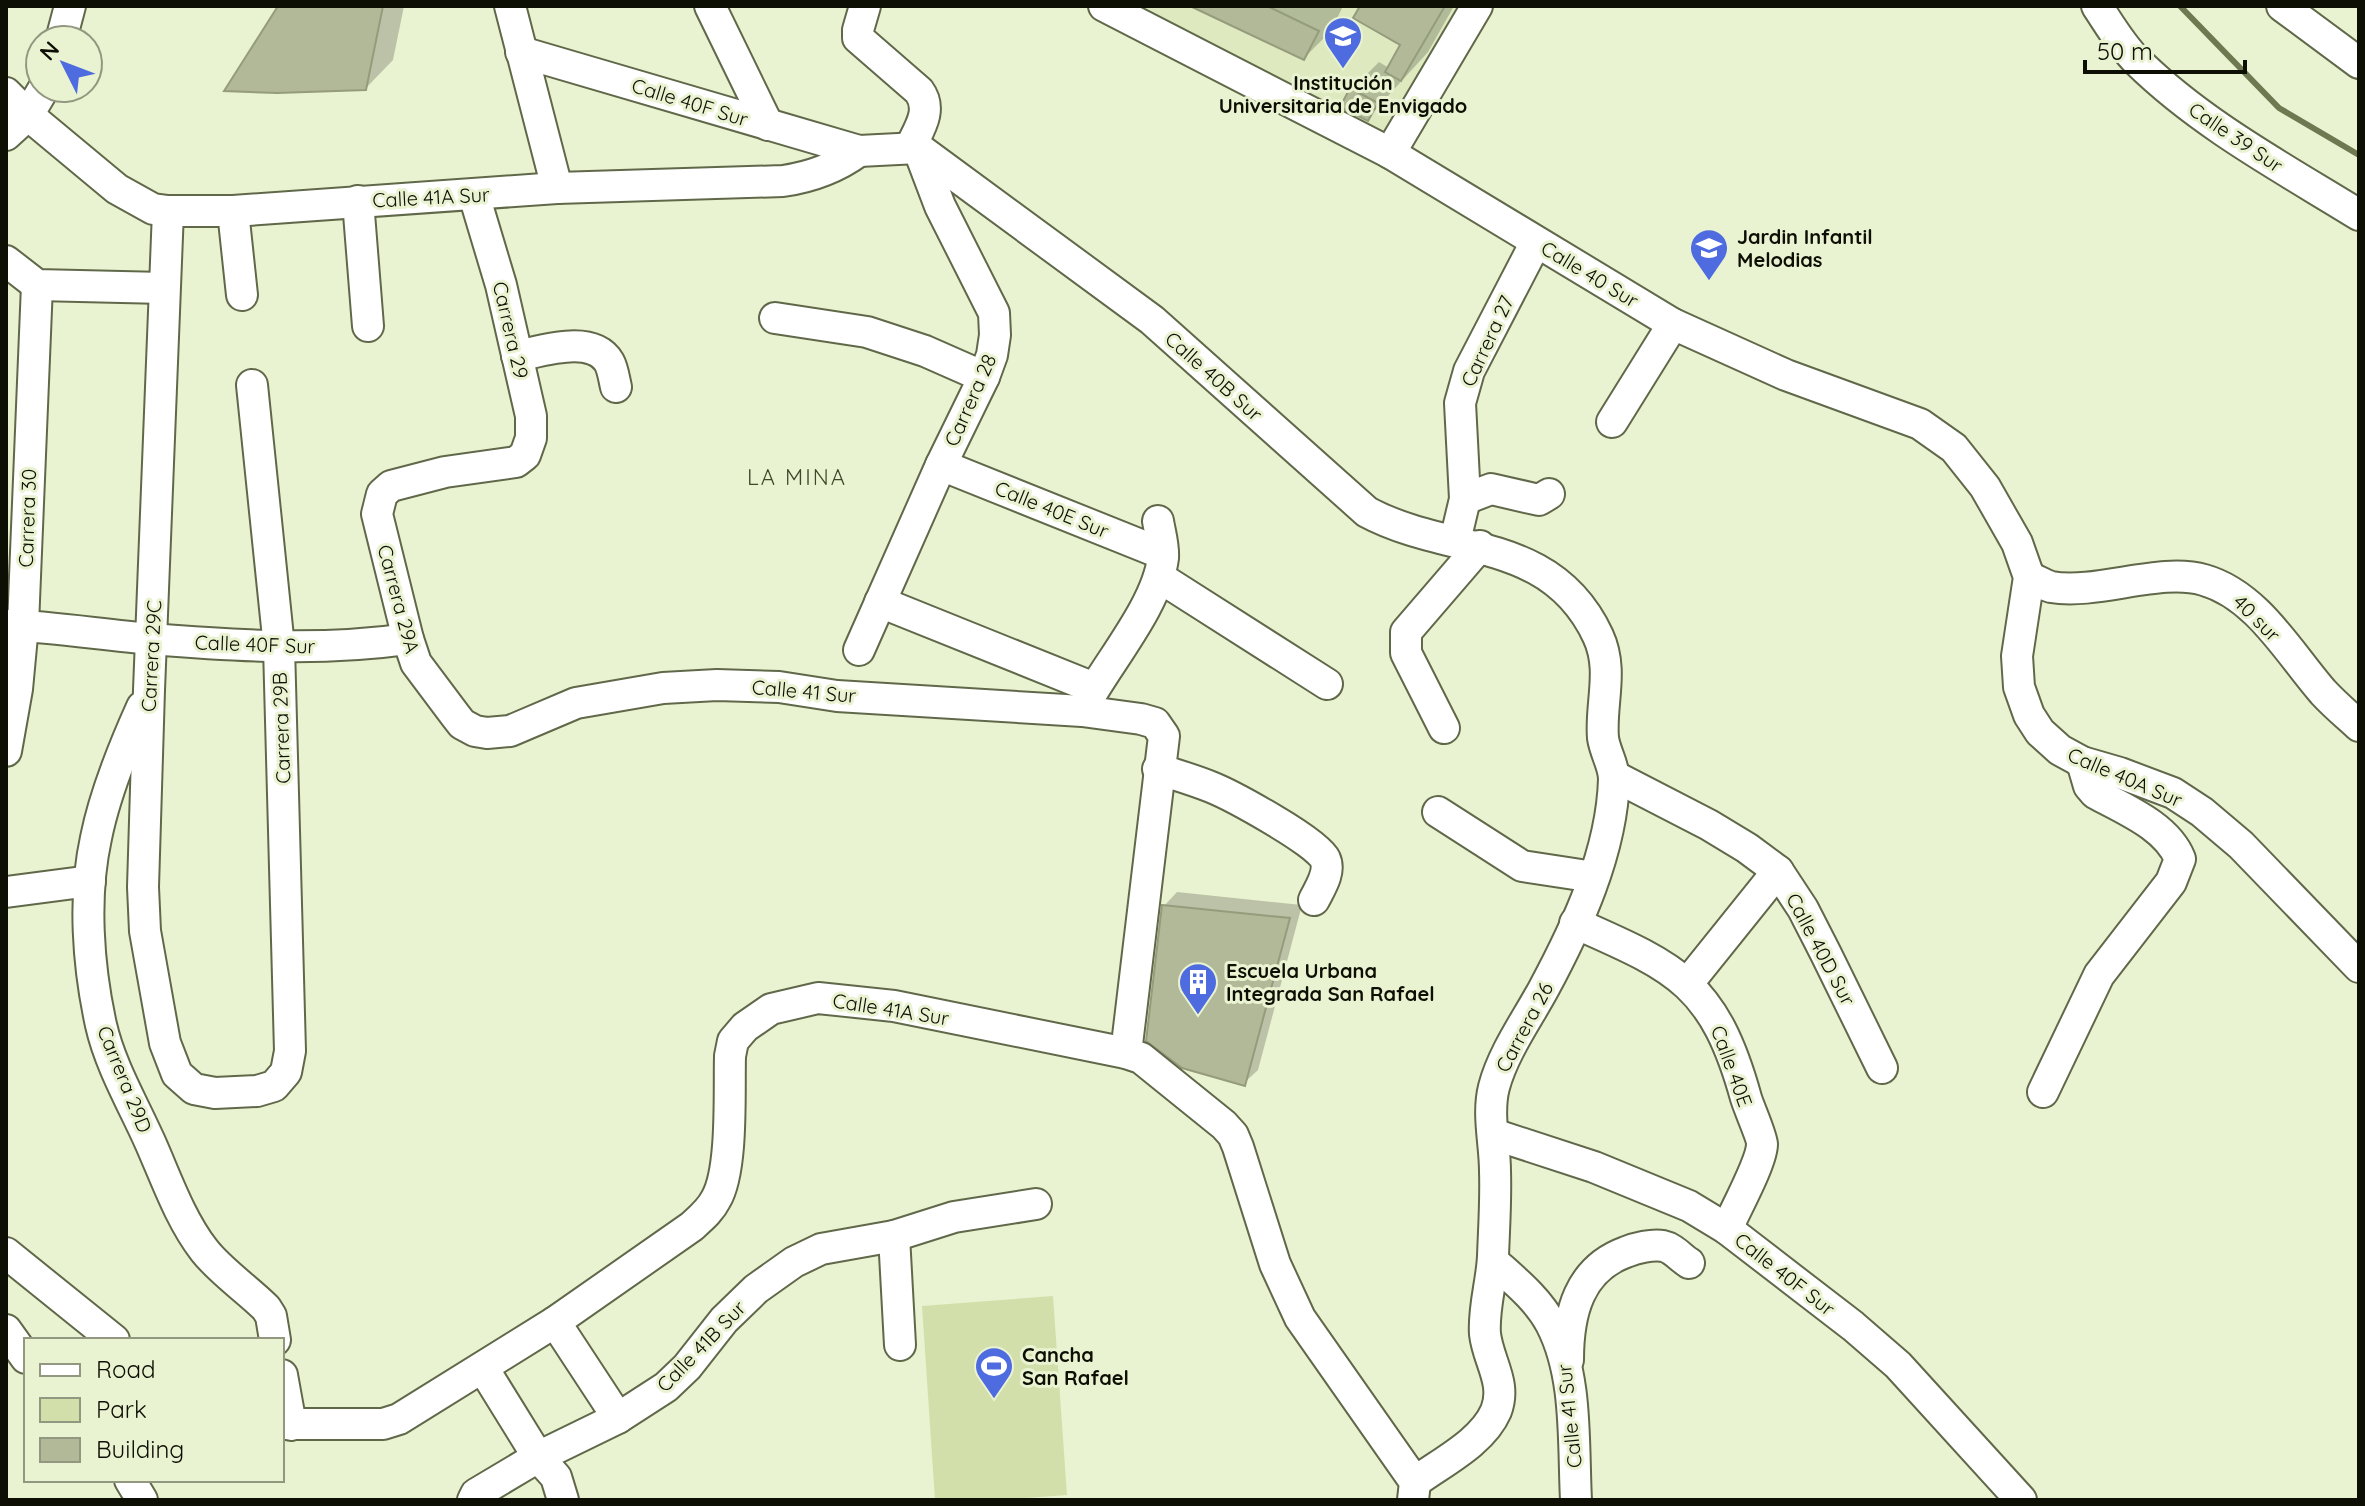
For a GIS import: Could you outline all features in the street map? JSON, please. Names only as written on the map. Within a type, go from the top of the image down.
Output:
[{"type":"street","points":[[510,6],[557,188]]},
{"type":"street","points":[[710,6],[768,125]]},
{"type":"street","points":[[859,151],[914,148],[927,109],[919,91],[858,38],[865,6]]},
{"type":"street","name":"Calle 40 Sur","points":[[1104,6],[1390,153],[1466,196],[1673,324],[1786,375],[1920,424],[1954,448],[1985,487],[2017,543],[2029,577]]},
{"type":"street","points":[[1390,153],[1477,6]]},
{"type":"street","name":"Calle 39 Sur","points":[[2097,6],[2134,58],[2175,96],[2264,157],[2359,215]]},
{"type":"street","points":[[2282,6],[2359,63]]},
{"type":"street","name":"Calle 40F Sur","points":[[521,52],[859,151]]},
{"type":"street","name":"Calle 41A Sur","points":[[6,93],[13,119],[117,189],[153,209],[168,211],[233,211],[557,188],[791,180],[831,168],[859,151]]},
{"type":"street","points":[[13,119],[28,104]]},
{"type":"street","name":"Carrera 28","points":[[859,650],[941,465],[984,377],[995,335],[994,313],[914,148]]},
{"type":"street","name":"Calle 40B Sur","points":[[914,148],[1152,320],[1367,512],[1389,523],[1467,543],[1539,571],[1574,599]]},
{"type":"street","name":"Carrera 29","points":[[382,494],[391,486],[445,472],[516,462],[525,455],[531,438],[531,416],[501,285],[474,195]]},
{"type":"street","points":[[358,201],[368,326]]},
{"type":"street","name":"Carrera 29C","points":[[168,211],[143,887],[145,931],[165,1043],[177,1074],[194,1089]]},
{"type":"street","points":[[233,211],[242,295]]},
{"type":"street","name":"Carrera 27","points":[[1467,543],[1460,403],[1469,371],[1536,242]]},
{"type":"street","points":[[6,261],[37,285],[164,288]]},
{"type":"street","name":"Carrera 30","points":[[6,751],[17,689],[15,625],[37,285]]},
{"type":"street","points":[[775,318],[867,332],[925,351],[984,377]]},
{"type":"street","points":[[1612,422],[1673,324]]},
{"type":"street","points":[[517,356],[586,346],[603,355],[610,364],[616,387]]},
{"type":"street","name":"Carrera 29B","points":[[194,1089],[215,1093],[257,1091],[274,1086],[286,1072],[290,1051],[279,647],[252,385]]},
{"type":"street","name":"Calle 40E Sur","points":[[941,465],[1161,566],[1327,684]]},
{"type":"street","points":[[1465,499],[1491,489],[1539,500],[1549,494]]},
{"type":"street","name":"Carrera 29A","points":[[382,494],[377,514],[416,663],[462,724],[475,731]]},
{"type":"street","points":[[880,602],[1088,700],[1135,624],[1161,566],[1158,521]]},
{"type":"street","points":[[1444,728],[1406,653],[1406,632],[1467,543]]},
{"type":"street","name":"40 sur","points":[[2029,577],[2050,587],[2167,578],[2203,579],[2236,593],[2325,694],[2359,726]]},
{"type":"street","name":"Calle 40A Sur","points":[[2029,577],[2017,656],[2019,687],[2029,715],[2040,732],[2060,750],[2082,762],[2173,793],[2202,812],[2241,845],[2359,967]]},
{"type":"street","name":"Carrera 26","points":[[1414,1491],[1475,1438],[1489,1423],[1497,1408],[1500,1385],[1485,1334],[1493,1261],[1495,1170],[1492,1097],[1500,1068],[1564,951],[1594,877],[1608,824],[1614,776],[1603,739],[1607,674],[1604,653],[1599,637],[1574,599]]},
{"type":"street","name":"Calle 40F Sur","points":[[15,625],[152,639],[279,647],[347,647],[408,639]]},
{"type":"street","name":"Calle 41 Sur","points":[[475,731],[510,731],[576,703],[663,688],[717,685],[779,687],[837,696],[1088,700],[1155,723],[1164,736],[1158,769]]},
{"type":"street","name":"Carrera 29D","points":[[149,690],[123,750],[96,838],[90,881],[90,954],[102,1026],[113,1059],[182,1214],[204,1251],[266,1308],[271,1316],[275,1338]]},
{"type":"street","points":[[2043,1092],[2099,975],[2171,882],[2180,859],[2168,839],[2149,824],[2095,793],[2089,786],[2082,762]]},
{"type":"street","points":[[1126,1053],[1158,769],[1212,787],[1271,819],[1318,850],[1327,868],[1314,900]]},
{"type":"street","name":"Calle 40D Sur","points":[[1614,776],[1709,825],[1778,871],[1820,943],[1882,1068]]},
{"type":"street","points":[[1438,812],[1522,866],[1594,877]]},
{"type":"street","points":[[1688,983],[1778,871]]},
{"type":"street","points":[[6,892],[90,881]]},
{"type":"street","name":"Calle 40E","points":[[1575,923],[1665,965],[1688,983],[1718,1024],[1731,1051],[1762,1142],[1757,1162],[1727,1229]]},
{"type":"street","name":"Calle 41A Sur","points":[[287,1424],[383,1424],[412,1413],[555,1322],[708,1212],[718,1196],[725,1169],[733,1041],[745,1027],[771,1009],[818,998],[894,1006],[1141,1058],[1233,1135],[1275,1264],[1300,1318],[1414,1491]]},
{"type":"street","name":"Calle 40F Sur","points":[[1493,1134],[1594,1167],[1689,1206],[1727,1229],[1853,1326],[1898,1365],[2021,1500]]},
{"type":"street","points":[[725,1169],[747,1193]]},
{"type":"street","name":"Calle 41B Sur","points":[[473,1500],[476,1494],[538,1457],[618,1418],[666,1387],[687,1367],[724,1320],[756,1289],[794,1262],[821,1249],[894,1236],[954,1217],[1036,1204]]},
{"type":"street","points":[[894,1236],[900,1345]]},
{"type":"street","points":[[1567,1369],[1568,1340],[1574,1311],[1584,1286],[1602,1262],[1631,1250],[1656,1246],[1671,1249],[1689,1263]]},
{"type":"street","points":[[6,1253],[112,1338]]},
{"type":"street","name":"Calle 41 Sur","points":[[1493,1261],[1540,1306],[1552,1325],[1567,1369],[1576,1500]]},
{"type":"street","points":[[555,1322],[618,1418]]},
{"type":"street","points":[[6,1330],[24,1355]]},
{"type":"street","points":[[483,1368],[538,1457],[556,1477],[563,1500]]},
{"type":"street","points":[[284,1395],[287,1424]]},
{"type":"street","points":[[131,1482],[142,1500]]},
{"type":"shaded area","name":"Institución Universitaria de Envigado","points":[[1141,6],[1460,6],[1387,134]]},
{"type":"green space","name":"Cancha San Rafael","points":[[1053,1296],[1067,1495],[1000,1500],[935,1500],[922,1306]]},
{"type":"building","points":[[278,6],[383,6],[366,90],[224,91]]},
{"type":"building","points":[[1190,6],[1267,6],[1319,31],[1304,60]]},
{"type":"building","points":[[1360,6],[1445,6],[1401,81],[1385,72],[1400,45],[1353,18]]},
{"type":"building","points":[[1350,88],[1378,103],[1368,121],[1340,107]]},
{"type":"building","name":"Escuela Urbana Integrada San Rafael","points":[[1162,905],[1290,918],[1245,1086],[1182,1068],[1146,1041]]},
{"type":"waterway","points":[[2180,6],[2279,108],[2359,155]]},
{"type":"place","name":"Institución Universitaria de Envigado","points":[[1343,70]]},
{"type":"place","name":"Jardin Infantil Melodias","points":[[1709,282]]},
{"type":"place","name":"Escuela Urbana Integrada San Rafael","points":[[1198,1016]]},
{"type":"place","name":"Cancha San Rafael","points":[[994,1400]]},
{"type":"district","name":"LA MINA","points":[[797,477]]}]
